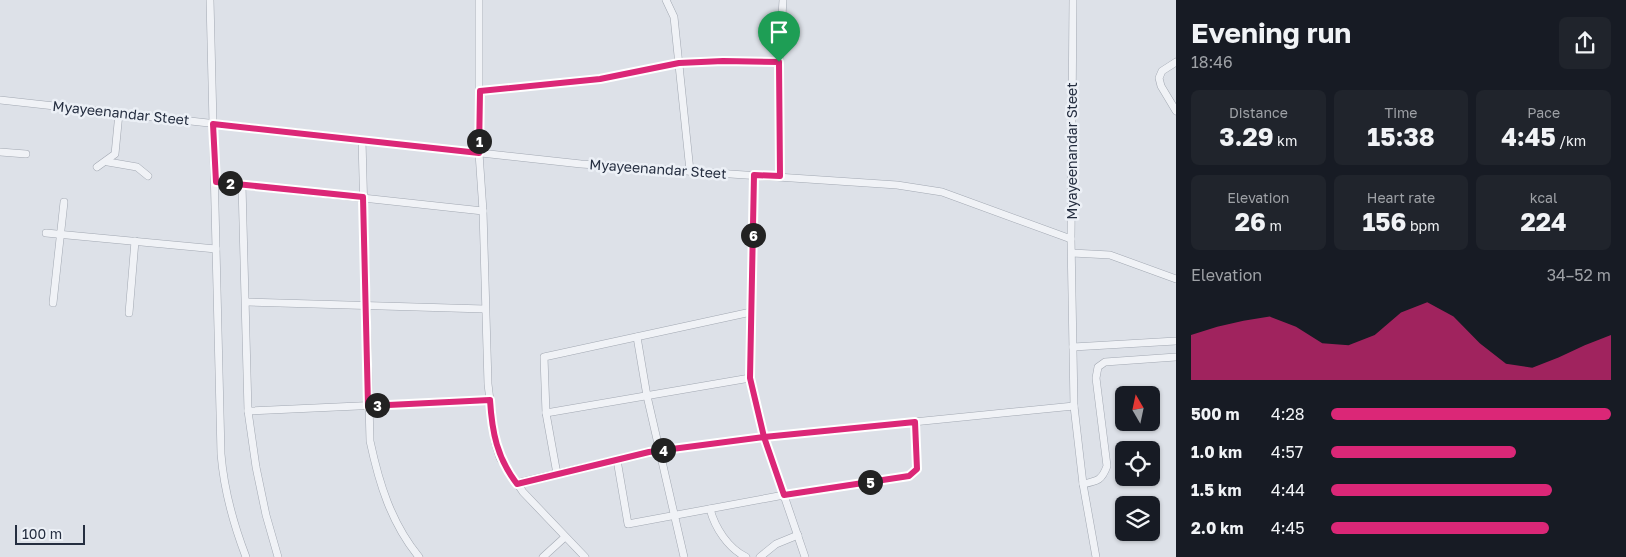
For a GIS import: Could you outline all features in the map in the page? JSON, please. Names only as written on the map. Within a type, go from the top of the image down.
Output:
[{"type":"street","points":[[210,0],[224,487],[234,527],[246,557]]},
{"type":"street","points":[[479,0],[479,153],[490,400],[495,442],[500,458],[517,484],[564,537],[585,557]]},
{"type":"street","points":[[666,0],[674,17],[690,171]]},
{"type":"street","points":[[780,176],[779,62],[783,0]]},
{"type":"street","name":"Myayeenandar Steet","points":[[0,100],[581,164],[897,185],[942,192],[1072,238],[1074,0]]},
{"type":"street","points":[[480,91],[600,79],[679,63],[723,61],[779,62]]},
{"type":"street","points":[[1176,62],[1162,72],[1159,78],[1161,86],[1176,111]]},
{"type":"street","points":[[97,167],[108,162],[115,154],[119,113]]},
{"type":"street","points":[[362,140],[370,441],[378,480],[395,522],[419,557]]},
{"type":"street","points":[[0,152],[26,154]]},
{"type":"street","points":[[108,162],[137,167],[148,176]]},
{"type":"street","points":[[754,175],[750,378],[764,437],[805,557]]},
{"type":"street","points":[[216,182],[483,211]]},
{"type":"street","points":[[242,185],[247,302],[248,411],[256,467],[266,515],[278,557]]},
{"type":"street","points":[[53,303],[64,202]]},
{"type":"street","points":[[46,233],[216,249]]},
{"type":"street","points":[[1072,238],[1074,406],[1083,484],[1096,557]]},
{"type":"street","points":[[129,313],[135,241]]},
{"type":"street","points":[[1072,253],[1110,255],[1176,280]]},
{"type":"street","points":[[247,302],[485,309]]},
{"type":"street","points":[[557,474],[546,413],[544,357],[751,312]]},
{"type":"street","points":[[637,337],[647,396],[673,516],[684,557]]},
{"type":"street","points":[[1073,346],[1176,340]]},
{"type":"street","points":[[1083,484],[1098,481],[1103,476],[1107,466],[1096,378],[1098,367],[1105,362],[1176,358]]},
{"type":"street","points":[[546,413],[750,378]]},
{"type":"street","points":[[248,411],[490,400]]},
{"type":"street","points":[[517,484],[660,451],[764,437],[1074,406]]},
{"type":"street","points":[[617,460],[628,524],[784,495],[902,478],[914,473],[917,469],[915,422]]},
{"type":"street","points":[[710,509],[713,523],[726,539],[746,557]]},
{"type":"street","points":[[760,557],[776,544],[798,534]]},
{"type":"street","points":[[544,557],[564,537]]},
{"type":"route","points":[[779,62],[723,61],[679,63],[600,79],[480,91],[479,153],[213,124],[216,182],[363,197],[368,406],[490,400],[491,423],[500,458],[517,484],[649,452],[764,437],[915,422],[917,469],[909,476],[784,495],[764,437],[750,378],[754,175],[780,176],[779,62]]}]
